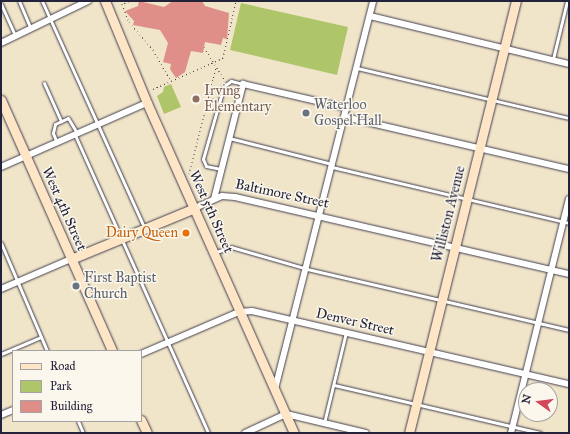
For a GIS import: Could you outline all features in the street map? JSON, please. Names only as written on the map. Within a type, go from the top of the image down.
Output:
[{"type":"main road","name":"West 5th Street","points":[[106,1],[147,103],[294,433]]},
{"type":"main road","name":"Williston Avenue","points":[[409,433],[516,1]]},
{"type":"main road","name":"West 4th Street","points":[[1,100],[112,350]]},
{"type":"main road","name":"Baltimore Street","points":[[72,259],[195,208]]},
{"type":"main road","points":[[142,422],[146,433]]},
{"type":"street","points":[[1,43],[88,1]]},
{"type":"street","points":[[275,389],[294,320],[345,117],[370,16],[371,2]]},
{"type":"street","points":[[370,16],[505,46],[569,64]]},
{"type":"street","points":[[214,199],[243,84],[347,108]]},
{"type":"street","points":[[1,167],[147,103]]},
{"type":"street","points":[[345,117],[569,169]]},
{"type":"street","name":"Baltimore Street","points":[[195,208],[214,199],[235,197],[455,249],[569,274]]},
{"type":"street","points":[[511,430],[551,270],[566,223],[569,199]]},
{"type":"street","name":"Baltimore Street","points":[[1,289],[72,259]]},
{"type":"street","name":"Denver Street","points":[[142,354],[239,312],[259,312],[569,384]]},
{"type":"street","points":[[1,415],[12,410]]},
{"type":"street","points":[[245,433],[286,414],[366,433]]},
{"type":"lane","points":[[19,1],[31,29]]},
{"type":"lane","points":[[42,1],[145,230]]},
{"type":"lane","points":[[553,60],[567,1]]},
{"type":"lane","points":[[1,4],[15,36]]},
{"type":"lane","points":[[357,68],[569,118]]},
{"type":"lane","points":[[221,169],[206,166],[203,159],[221,91],[227,83],[234,81],[243,84]]},
{"type":"lane","points":[[44,83],[61,121]]},
{"type":"lane","points":[[57,143],[53,133],[55,124],[68,118],[208,433]]},
{"type":"lane","points":[[229,138],[332,166],[566,223]]},
{"type":"lane","points":[[1,243],[47,350]]},
{"type":"lane","points":[[214,253],[231,247],[307,269],[442,302],[569,330]]},
{"type":"lane","points":[[324,423],[346,332]]},
{"type":"lane","points":[[1,354],[41,337]]},
{"type":"lane","points":[[334,385],[416,404],[511,430],[540,433]]},
{"type":"lane","points":[[78,422],[83,433]]},
{"type":"path","points":[[129,1],[122,4],[129,22],[152,50],[170,81]]},
{"type":"path","points":[[153,89],[223,58],[236,1]]},
{"type":"path","points":[[204,47],[233,93]]},
{"type":"path","points":[[189,174],[216,67]]},
{"type":"path","points":[[208,98],[215,99]]},
{"type":"green space","points":[[241,3],[348,27],[337,75],[230,50]]},
{"type":"green space","points":[[171,84],[181,107],[164,114],[157,96],[163,92],[164,87]]},
{"type":"building","name":"Irving Elementary","points":[[139,1],[164,7],[173,1],[202,1],[205,6],[229,13],[227,39],[223,38],[221,45],[205,42],[203,53],[191,51],[185,72],[176,78],[170,69],[171,64],[163,62],[168,43],[160,30],[133,25],[134,21],[125,11],[138,6]]},
{"type":"place","name":"Irving Elementary","points":[[196,99]]},
{"type":"place","name":"Waterloo Gospel Hall","points":[[306,113]]},
{"type":"place","name":"Dairy Queen","points":[[186,233]]},
{"type":"place","name":"First Baptist Church","points":[[76,286]]}]
